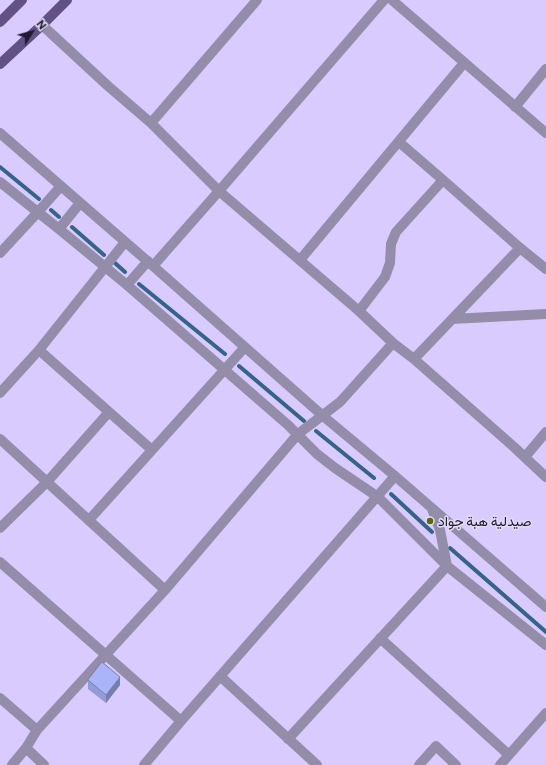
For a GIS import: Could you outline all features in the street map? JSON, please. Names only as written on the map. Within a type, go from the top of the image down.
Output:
[{"type":"main road","points":[[0,22],[22,0]]},
{"type":"main road","points":[[0,64],[67,0]]},
{"type":"street","points":[[151,123],[257,0]]},
{"type":"street","points":[[127,285],[150,264],[219,191],[384,0]]},
{"type":"street","points":[[392,0],[546,133]]},
{"type":"street","points":[[42,25],[108,86],[151,123],[219,191],[359,311],[393,343],[414,359],[546,477]]},
{"type":"street","points":[[300,260],[464,63]]},
{"type":"street","points":[[515,107],[546,69]]},
{"type":"street","points":[[0,133],[323,416],[396,476],[542,604],[546,593]]},
{"type":"street","points":[[399,142],[546,269]]},
{"type":"street","points":[[359,311],[385,277],[390,263],[391,244],[396,232],[443,180]]},
{"type":"street","points":[[0,182],[127,285],[225,369],[298,434],[317,454],[378,497],[447,566],[543,642],[546,646]]},
{"type":"street","points":[[0,253],[61,186]]},
{"type":"street","points":[[59,229],[80,203]]},
{"type":"street","points":[[0,393],[39,350],[104,266],[125,242]]},
{"type":"street","points":[[414,359],[520,248]]},
{"type":"street","points":[[452,319],[546,314]]},
{"type":"street","points":[[12,765],[26,748],[36,730],[165,590],[298,434],[340,402],[393,343]]},
{"type":"street","points":[[89,520],[245,347]]},
{"type":"street","points":[[39,350],[152,450]]},
{"type":"street","points":[[0,528],[47,482],[109,412]]},
{"type":"street","points":[[525,457],[546,432]]},
{"type":"street","points":[[0,439],[165,590]]},
{"type":"street","points":[[149,763],[181,721],[396,476]]},
{"type":"street","points":[[431,508],[440,530],[447,566]]},
{"type":"street","points":[[0,562],[181,721]]},
{"type":"street","points":[[288,739],[447,566]]},
{"type":"street","points":[[380,638],[509,755]]},
{"type":"street","points":[[220,676],[317,765]]},
{"type":"street","points":[[0,698],[36,730]]},
{"type":"street","points":[[500,765],[546,713]]},
{"type":"street","points":[[419,765],[436,746],[456,765]]},
{"type":"street","points":[[26,748],[44,765]]},
{"type":"building","points":[[102,662],[120,677],[106,695],[88,680]]},
{"type":"waterway","points":[[0,167],[39,199]]},
{"type":"waterway","points":[[51,210],[59,217]]},
{"type":"waterway","points":[[72,227],[104,255]]},
{"type":"waterway","points":[[115,263],[125,272]]},
{"type":"waterway","points":[[139,284],[225,354]]},
{"type":"waterway","points":[[239,366],[304,421]]},
{"type":"waterway","points":[[316,431],[374,478]]},
{"type":"waterway","points":[[391,494],[432,532]]},
{"type":"waterway","points":[[450,548],[546,632]]},
{"type":"place","name":"صيدلية هبة جواد","points":[[430,521]]}]
